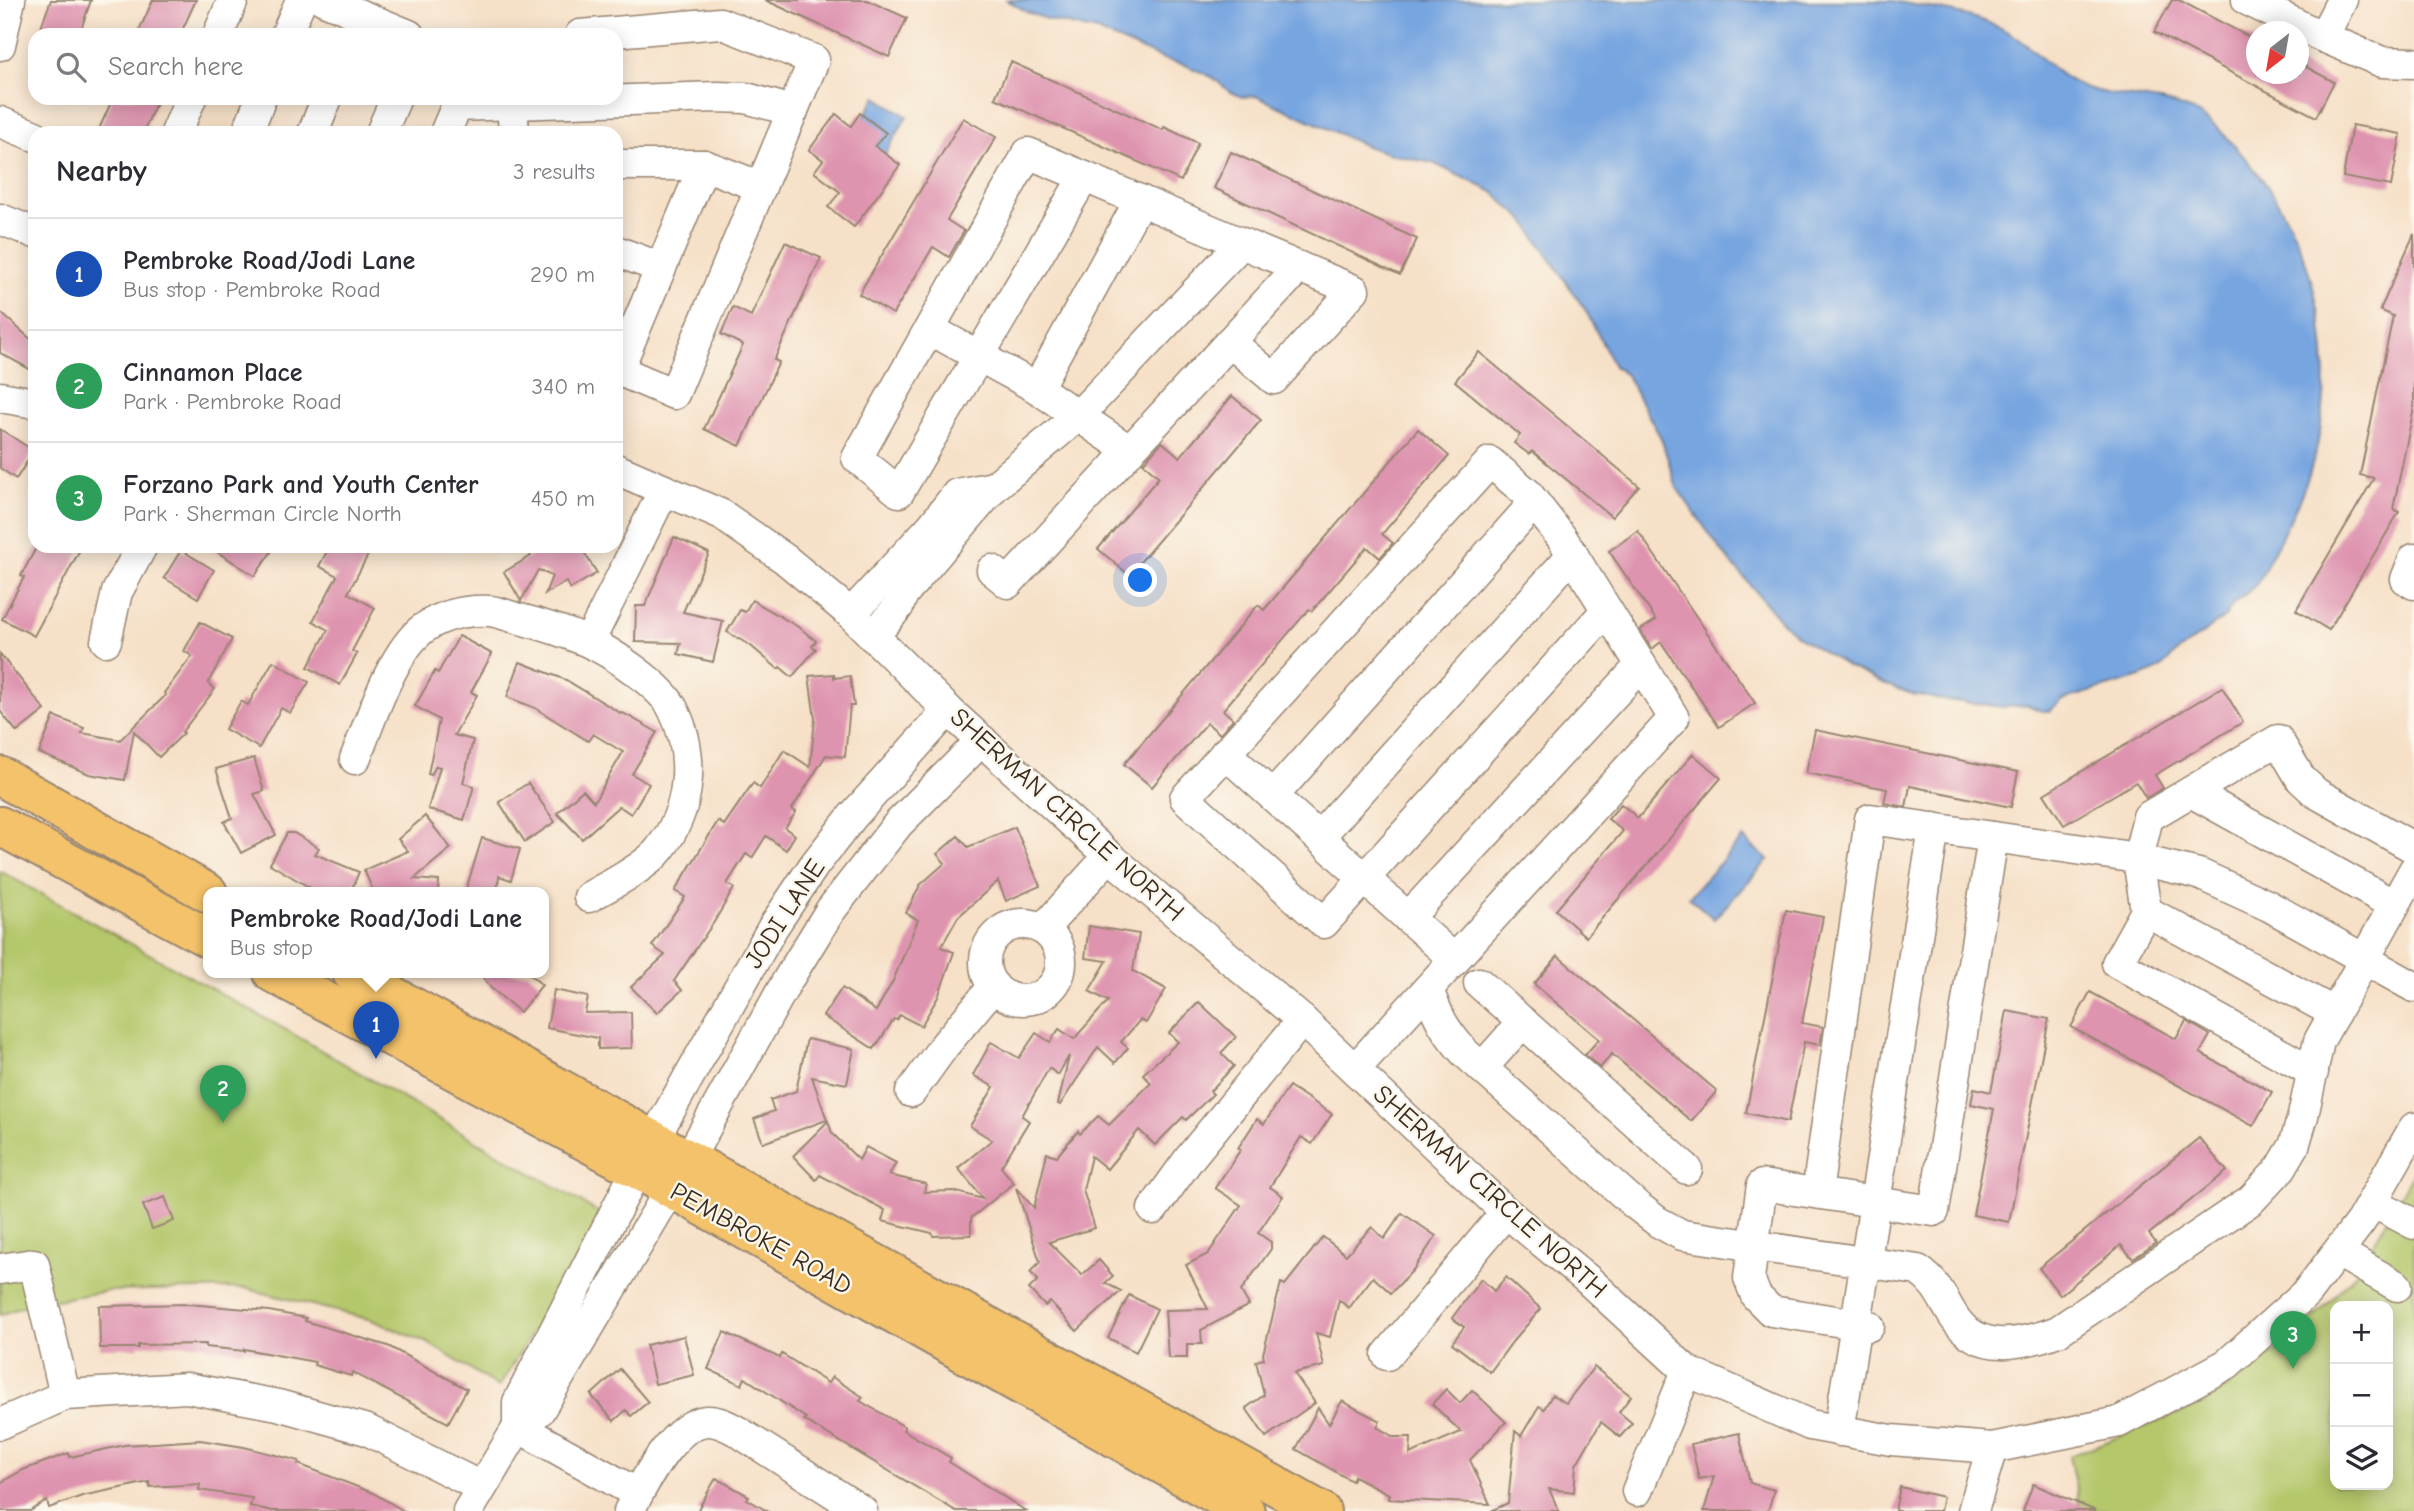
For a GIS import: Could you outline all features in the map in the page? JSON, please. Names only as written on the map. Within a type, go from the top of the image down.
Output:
[{"type":"main road","points":[[0,776],[203,890]]},
{"type":"main road","points":[[0,826],[203,935]]},
{"type":"main road","name":"PEMBROKE ROAD","points":[[283,978],[644,1155],[1321,1511]]},
{"type":"main road","name":"PEMBROKE ROAD","points":[[360,978],[644,1155]]},
{"type":"main road","name":"PEMBROKE ROAD","points":[[679,1174],[1245,1511]]},
{"type":"street","points":[[0,45],[9,0]]},
{"type":"street","points":[[221,28],[233,0]]},
{"type":"street","points":[[289,28],[301,0]]},
{"type":"street","points":[[324,0],[357,25]]},
{"type":"street","points":[[2247,0],[2382,62],[2414,63]]},
{"type":"street","points":[[2323,37],[2342,0]]},
{"type":"street","points":[[623,31],[720,23],[814,60],[674,394],[623,372]]},
{"type":"street","points":[[623,100],[746,98],[793,111]]},
{"type":"street","points":[[179,126],[188,105]]},
{"type":"street","points":[[250,126],[258,105]]},
{"type":"street","points":[[316,126],[324,105]]},
{"type":"street","points":[[384,126],[393,105]]},
{"type":"street","points":[[448,126],[457,105]]},
{"type":"street","points":[[512,105],[514,126]]},
{"type":"street","points":[[0,122],[28,133]]},
{"type":"street","points":[[1084,177],[899,492],[857,457],[931,330],[1028,153],[1354,290],[1274,379],[1230,342]]},
{"type":"street","points":[[623,165],[704,165],[761,187]]},
{"type":"street","points":[[623,342],[627,320],[661,268],[704,165]]},
{"type":"street","points":[[1037,388],[1140,200]]},
{"type":"street","points":[[0,219],[28,230]]},
{"type":"street","points":[[873,636],[898,607],[903,594],[994,487],[1079,415],[1242,243]]},
{"type":"street","points":[[623,254],[661,268]]},
{"type":"street","points":[[992,570],[1008,583],[1299,267]]},
{"type":"street","points":[[931,330],[1037,388],[1129,451]]},
{"type":"street","points":[[0,397],[28,402]]},
{"type":"street","points":[[1355,1069],[1674,718],[1573,554],[1527,494],[1490,462],[1185,798],[1324,923],[1607,610]]},
{"type":"street","name":"SHERMAN CIRCLE NORTH","points":[[623,472],[722,515],[785,559],[851,614],[948,710],[1109,856],[1302,1020],[1506,1212],[1587,1279],[1687,1371],[1810,1425],[1891,1440],[1992,1448],[2119,1422],[2227,1364],[2307,1292],[2361,1221],[2414,1128]]},
{"type":"street","points":[[851,614],[932,526],[957,494],[994,487]]},
{"type":"street","points":[[589,642],[664,490]]},
{"type":"street","points":[[1273,796],[1534,503]]},
{"type":"street","points":[[106,641],[117,592],[138,553]]},
{"type":"street","points":[[1318,837],[1573,554]]},
{"type":"street","points":[[355,759],[393,667],[408,644],[424,628],[453,613],[491,611],[589,642],[648,679],[673,708],[685,743],[689,769],[685,797],[658,852],[589,897]]},
{"type":"street","points":[[1408,918],[1641,665]]},
{"type":"street","name":"JODI LANE","points":[[517,1427],[518,1402],[644,1155],[773,927],[815,864],[852,817],[948,710]]},
{"type":"street","name":"JODI LANE","points":[[517,1427],[539,1411],[679,1174],[786,981],[830,911],[898,824],[982,740]]},
{"type":"street","points":[[2313,1072],[2117,963],[2146,911],[2138,859],[2148,817],[2278,740],[2301,779],[2316,793],[2414,848]]},
{"type":"street","points":[[1225,753],[1455,960]]},
{"type":"street","points":[[2191,792],[2395,905]]},
{"type":"street","points":[[1817,1194],[1870,819],[2138,859],[2199,874],[2269,906],[2414,988]]},
{"type":"street","points":[[1862,1325],[1863,1277],[1934,828]]},
{"type":"street","points":[[1848,1433],[1871,1333],[1862,1325],[1771,1311],[1756,1296],[1749,1278],[1762,1185],[1934,1211],[1993,837]]},
{"type":"street","points":[[1043,929],[1109,856]]},
{"type":"street","points":[[1428,989],[1437,1016],[1446,1032],[1482,1068],[1658,1222],[1682,1235],[1753,1245],[1863,1277],[1918,1270],[1933,1280],[1956,1320],[1971,1334],[1998,1344],[2030,1341],[2057,1331],[2251,1199],[2281,1168],[2294,1146],[2319,1041],[2414,870]]},
{"type":"street","points":[[2146,911],[2335,1013]]},
{"type":"street","points":[[1019,923],[1043,929],[1053,936],[1062,959],[1056,983],[1048,992],[1036,998],[1010,998],[994,986],[985,970],[989,944],[997,934],[1019,923]]},
{"type":"street","points":[[1479,983],[1687,1170]]},
{"type":"street","points":[[911,1092],[944,1046],[994,986]]},
{"type":"street","points":[[1153,1209],[1302,1020]]},
{"type":"street","points":[[1482,1068],[1523,1022]]},
{"type":"street","points":[[2372,1202],[2414,1224]]},
{"type":"street","points":[[1387,1356],[1506,1212]]},
{"type":"street","points":[[2338,1252],[2397,1286]]},
{"type":"street","points":[[0,1269],[34,1264],[65,1395]]},
{"type":"street","points":[[1637,1491],[1687,1371]]},
{"type":"street","points":[[0,1424],[65,1395],[187,1388],[278,1405],[367,1430],[475,1499],[517,1427],[634,1503],[672,1441],[688,1426],[707,1420],[720,1422],[737,1431],[862,1511]]},
{"type":"street","points":[[1973,1511],[1992,1448]]},
{"type":"green space","points":[[0,871],[288,1031],[603,1215],[499,1387],[428,1343],[372,1320],[244,1288],[108,1291],[27,1305],[0,1315]]},
{"type":"green space","points":[[2414,1172],[2414,1511],[2081,1511],[2069,1456],[2205,1403],[2297,1336],[2358,1271]]},
{"type":"water","points":[[1007,0],[1893,1],[1975,18],[2019,39],[2057,71],[2082,86],[2111,94],[2172,104],[2200,115],[2230,141],[2269,189],[2304,257],[2322,332],[2325,370],[2323,408],[2317,446],[2304,489],[2258,582],[2232,606],[2226,616],[2171,657],[2162,668],[2141,677],[2062,700],[2049,711],[2041,711],[2028,705],[2003,707],[1945,700],[1912,694],[1887,685],[1847,666],[1797,636],[1779,619],[1720,549],[1677,488],[1661,438],[1626,375],[1614,366],[1586,311],[1531,228],[1495,193],[1433,163],[1366,146],[1256,96],[1242,97],[1230,92],[1212,77],[1183,64],[1166,60],[1097,31],[1046,19]]},
{"type":"water","points":[[876,97],[907,116],[879,165],[847,146]]},
{"type":"water","points":[[1743,838],[1768,860],[1714,919],[1689,897]]},
{"type":"building","points":[[51,0],[91,0],[81,28],[41,28]]},
{"type":"building","points":[[153,0],[196,0],[183,28],[140,28]]},
{"type":"building","points":[[765,0],[867,0],[907,18],[889,57]]},
{"type":"building","points":[[2172,0],[2179,0],[2246,35],[2246,80],[2154,32]]},
{"type":"building","points":[[1011,62],[1198,143],[1181,181],[995,98]]},
{"type":"building","points":[[2309,68],[2334,82],[2316,117],[2253,84],[2309,84]]},
{"type":"building","points":[[110,105],[155,105],[146,126],[100,126]]},
{"type":"building","points":[[860,113],[886,133],[875,146],[900,165],[854,227],[828,207],[840,192],[814,172],[823,160],[809,150],[836,114],[851,126]]},
{"type":"building","points":[[963,118],[996,137],[947,220],[964,231],[949,257],[933,247],[893,314],[859,294]]},
{"type":"building","points":[[2352,125],[2401,134],[2391,186],[2343,177]]},
{"type":"building","points":[[1231,152],[1417,239],[1400,275],[1214,188]]},
{"type":"building","points":[[2414,234],[2414,407],[2393,509],[2399,512],[2329,630],[2296,610],[2374,478],[2360,475],[2393,316],[2380,310]]},
{"type":"building","points":[[785,242],[821,258],[774,360],[779,362],[740,446],[704,429],[743,345],[721,334],[733,307],[751,316]]},
{"type":"building","points":[[0,312],[28,337],[28,368],[0,353]]},
{"type":"building","points":[[1479,352],[1639,486],[1612,517],[1532,451],[1529,454],[1514,443],[1520,435],[1455,381]]},
{"type":"building","points":[[1232,396],[1261,420],[1129,575],[1098,549],[1159,477],[1143,463],[1162,442],[1180,457]]},
{"type":"building","points":[[0,429],[28,447],[28,460],[16,479],[0,468]]},
{"type":"building","points":[[1418,429],[1449,456],[1382,534],[1393,543],[1380,558],[1367,547],[1312,611],[1309,609],[1223,710],[1233,719],[1220,734],[1207,723],[1152,787],[1124,764],[1258,605],[1264,610]]},
{"type":"building","points":[[1638,531],[1755,703],[1719,727],[1661,642],[1652,649],[1640,630],[1656,620],[1609,551]]},
{"type":"building","points":[[674,537],[709,553],[683,612],[723,621],[713,662],[678,654],[681,643],[635,642],[636,606],[645,606]]},
{"type":"building","points":[[33,553],[78,553],[34,636],[2,619],[24,577],[21,576]]},
{"type":"building","points":[[179,553],[186,553],[214,570],[198,598],[164,578]]},
{"type":"building","points":[[219,553],[270,553],[255,576]]},
{"type":"building","points":[[326,553],[368,555],[348,593],[375,608],[352,651],[357,654],[340,685],[308,667],[328,630],[313,621],[337,576],[319,566]]},
{"type":"building","points":[[529,553],[584,553],[597,573],[570,589],[566,582],[545,594],[552,576],[538,570],[521,601],[504,572],[531,556]]},
{"type":"building","points":[[752,600],[800,628],[816,641],[812,646],[816,649],[792,677],[751,646],[727,632],[740,610],[745,612]]},
{"type":"building","points":[[200,622],[232,639],[208,683],[215,689],[182,732],[184,733],[159,757],[134,731],[125,780],[89,774],[39,753],[54,716],[84,728],[82,733],[120,740],[166,695],[164,693],[192,656],[184,651]]},
{"type":"building","points":[[459,636],[492,654],[471,692],[477,695],[454,735],[473,740],[463,783],[474,786],[464,820],[428,809],[440,767],[436,766],[431,775],[428,774],[439,720],[415,706]]},
{"type":"building","points":[[0,654],[45,710],[17,732],[0,711]]},
{"type":"building","points":[[273,661],[309,682],[290,713],[281,708],[259,748],[225,729],[241,701],[248,705]]},
{"type":"building","points":[[520,662],[566,680],[657,732],[632,774],[649,784],[631,814],[619,806],[582,839],[557,813],[583,790],[594,802],[623,752],[593,734],[588,741],[535,708],[507,697]]},
{"type":"building","points":[[834,674],[834,678],[850,676],[854,706],[850,706],[845,757],[826,755],[792,809],[796,812],[785,828],[795,835],[786,850],[766,836],[752,858],[746,854],[727,884],[734,888],[674,981],[682,990],[657,1013],[631,987],[665,955],[652,946],[685,897],[675,891],[718,821],[724,825],[753,783],[760,788],[784,750],[810,767],[815,719],[809,676]]},
{"type":"building","points":[[2222,687],[2243,722],[2155,775],[2163,788],[2146,798],[2136,782],[2064,825],[2044,794]]},
{"type":"building","points":[[1815,730],[2018,772],[2011,807],[1910,786],[1906,807],[1884,803],[1887,789],[1806,773]]},
{"type":"building","points":[[1693,754],[1721,778],[1586,937],[1556,910],[1623,831],[1608,819],[1621,804],[1638,818]]},
{"type":"building","points":[[254,758],[264,791],[254,794],[276,835],[241,853],[224,822],[232,818],[216,769]]},
{"type":"building","points":[[528,783],[555,822],[525,842],[499,802]]},
{"type":"building","points":[[425,816],[451,848],[414,879],[439,881],[438,887],[371,887],[364,870],[408,851],[398,839]]},
{"type":"building","points":[[1015,827],[1040,886],[1006,901],[998,881],[958,917],[941,947],[954,952],[938,997],[921,1026],[900,1015],[897,1020],[894,1019],[874,1049],[823,1016],[842,988],[876,1011],[893,981],[918,920],[906,913],[920,885],[945,863],[937,854],[958,836],[968,847]]},
{"type":"building","points":[[287,833],[294,833],[319,848],[315,854],[359,872],[353,887],[309,887],[270,864]]},
{"type":"building","points":[[482,838],[520,849],[511,880],[499,876],[498,887],[467,887]]},
{"type":"building","points":[[1786,910],[1823,917],[1802,1023],[1823,1027],[1820,1045],[1804,1042],[1788,1122],[1746,1113]]},
{"type":"building","points":[[1089,926],[1139,934],[1133,971],[1166,989],[1146,1023],[1140,1020],[1121,1042],[1128,1048],[1115,1063],[1098,1047],[1060,1105],[1058,1104],[1069,1056],[1058,1075],[1049,1068],[1022,1116],[1029,1121],[1001,1167],[1014,1183],[971,1218],[971,1235],[933,1236],[932,1233],[882,1221],[885,1210],[820,1175],[816,1180],[793,1156],[828,1121],[832,1133],[859,1160],[866,1147],[896,1163],[889,1175],[926,1184],[924,1192],[953,1191],[983,1199],[958,1168],[992,1140],[970,1126],[994,1087],[973,1075],[991,1042],[1019,1058],[1036,1033],[1050,1042],[1059,1029],[1074,1039],[1108,1001],[1089,991],[1107,961],[1085,958]]},
{"type":"building","points":[[1558,956],[1717,1091],[1691,1121],[1612,1054],[1600,1068],[1585,1055],[1599,1039],[1534,984]]},
{"type":"building","points":[[484,978],[534,978],[542,985],[520,1012],[491,988]]},
{"type":"building","points":[[554,990],[588,997],[585,1013],[631,1012],[632,1048],[598,1049],[598,1038],[547,1028]]},
{"type":"building","points":[[2090,992],[2176,1039],[2186,1021],[2210,1035],[2200,1053],[2272,1092],[2253,1126],[2071,1027]]},
{"type":"building","points":[[1199,1002],[1236,1037],[1221,1053],[1234,1066],[1210,1091],[1213,1094],[1186,1120],[1183,1117],[1155,1145],[1139,1130],[1107,1169],[1091,1156],[1083,1190],[1095,1228],[1049,1242],[1082,1275],[1099,1260],[1113,1276],[1105,1283],[1121,1291],[1077,1331],[1050,1302],[1045,1306],[1029,1289],[1038,1280],[1030,1272],[1040,1262],[1016,1188],[1034,1208],[1047,1153],[1057,1156],[1078,1131],[1080,1134],[1098,1116],[1109,1125],[1151,1083],[1143,1074],[1178,1042],[1169,1033]]},
{"type":"building","points":[[2007,1011],[2049,1019],[2009,1222],[1973,1215],[1994,1109],[1971,1104],[1974,1088],[1991,1092]]},
{"type":"building","points":[[807,1039],[854,1049],[847,1084],[812,1077],[827,1120],[763,1143],[754,1119],[774,1111],[770,1100],[796,1091]]},
{"type":"building","points":[[1289,1086],[1332,1114],[1312,1144],[1301,1137],[1270,1187],[1283,1196],[1258,1233],[1271,1242],[1271,1249],[1241,1291],[1249,1305],[1201,1330],[1202,1344],[1187,1344],[1187,1358],[1168,1358],[1165,1310],[1208,1309],[1186,1265],[1208,1254],[1241,1205],[1215,1188],[1257,1119],[1264,1124]]},
{"type":"building","points":[[2199,1138],[2227,1171],[2149,1234],[2156,1243],[2133,1259],[2121,1245],[2060,1295],[2039,1268]]},
{"type":"building","points":[[165,1197],[174,1221],[152,1229],[143,1205]]},
{"type":"building","points":[[1402,1213],[1436,1236],[1413,1270],[1391,1293],[1373,1277],[1349,1308],[1339,1300],[1330,1337],[1316,1333],[1324,1366],[1294,1373],[1315,1403],[1266,1437],[1246,1408],[1264,1395],[1256,1361],[1264,1359],[1281,1283],[1285,1285],[1323,1237],[1346,1255],[1372,1227],[1384,1239]]},
{"type":"building","points":[[1506,1277],[1541,1309],[1490,1372],[1452,1343],[1464,1327],[1452,1318],[1481,1279],[1494,1291]]},
{"type":"building","points":[[1129,1295],[1157,1309],[1136,1352],[1108,1338]]},
{"type":"building","points":[[188,1304],[269,1311],[306,1318],[305,1321],[388,1346],[467,1389],[448,1423],[352,1372],[351,1376],[314,1365],[315,1362],[244,1349],[206,1347],[206,1344],[100,1348],[99,1306]]},
{"type":"building","points":[[724,1332],[780,1358],[782,1354],[828,1383],[832,1377],[863,1397],[860,1401],[905,1427],[903,1430],[951,1458],[949,1462],[1026,1511],[956,1511],[804,1420],[806,1418],[745,1378],[742,1385],[708,1369]]},
{"type":"building","points":[[684,1336],[694,1375],[655,1384],[646,1345]]},
{"type":"building","points":[[1594,1367],[1631,1396],[1619,1412],[1632,1423],[1620,1437],[1601,1422],[1576,1465],[1574,1492],[1549,1489],[1559,1511],[1491,1511],[1508,1503],[1515,1431],[1521,1436],[1539,1406],[1544,1409],[1552,1395],[1566,1403]]},
{"type":"building","points":[[620,1369],[648,1402],[631,1416],[626,1410],[614,1421],[591,1395]]},
{"type":"building","points":[[1446,1389],[1460,1403],[1472,1390],[1506,1422],[1470,1460],[1490,1504],[1388,1499],[1389,1494],[1354,1476],[1352,1481],[1296,1449],[1318,1408],[1329,1424],[1342,1401],[1380,1421],[1377,1427],[1394,1437],[1411,1437],[1410,1454],[1461,1432],[1432,1404]]},
{"type":"building","points":[[1739,1433],[1750,1483],[1774,1490],[1768,1511],[1704,1511],[1714,1476],[1699,1479],[1691,1444]]},
{"type":"building","points":[[200,1440],[244,1447],[299,1461],[298,1464],[373,1493],[404,1511],[273,1511],[250,1506],[252,1498],[199,1490],[200,1484],[150,1487],[149,1482],[82,1496],[49,1508],[47,1501],[30,1511],[0,1511],[0,1483],[23,1470],[69,1453],[70,1457],[125,1445]]},
{"type":"building","points":[[716,1478],[749,1496],[747,1499],[767,1511],[697,1511]]},
{"type":"building","points":[[2033,1484],[2096,1511],[2023,1511]]},
{"type":"building","points":[[1900,1487],[1943,1497],[1940,1511],[1895,1511]]},
{"type":"place","name":"Pembroke Road/Jodi Lane","points":[[376,1059]]},
{"type":"place","name":"Cinnamon Place","points":[[223,1123]]},
{"type":"place","name":"Forzano Park and Youth Center","points":[[2293,1369]]}]
